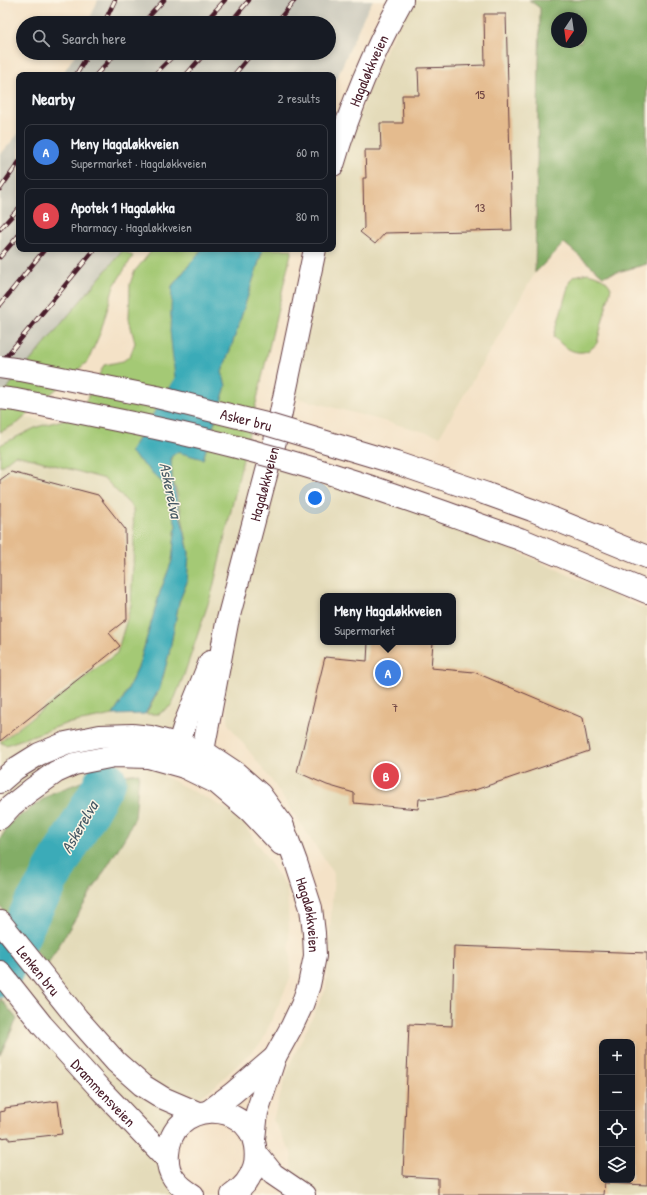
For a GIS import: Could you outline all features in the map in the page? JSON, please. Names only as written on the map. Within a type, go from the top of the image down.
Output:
[{"type":"main road","name":"Hagaløkkveien","points":[[336,155],[361,86],[389,23],[402,0]]},
{"type":"main road","name":"Hagaløkkveien","points":[[204,750],[226,623],[275,441],[314,252]]},
{"type":"main road","name":"Asker bru","points":[[0,367],[157,397],[266,424],[396,463],[487,494],[532,510],[647,557]]},
{"type":"main road","name":"Asker bru","points":[[0,398],[149,427],[258,453],[384,490],[520,539],[647,592]]},
{"type":"main road","name":"Hagaløkkveien","points":[[184,767],[179,743],[186,721],[226,623]]},
{"type":"main road","name":"Hagaløkkveien","points":[[0,782],[14,769],[39,754],[66,743],[100,736],[132,734],[179,743],[204,750],[236,772],[260,794],[282,824],[311,908],[315,956],[309,985],[302,1004],[292,1026],[275,1056],[257,1112],[255,1163],[250,1177],[240,1190],[232,1195]]},
{"type":"main road","points":[[184,767],[204,750]]},
{"type":"main road","name":"Hagaløkkveien","points":[[0,818],[11,806],[31,790],[56,772],[74,764],[114,756],[148,757],[184,767],[217,783],[250,811],[296,862]]},
{"type":"main road","name":"Lenken bru","points":[[0,922],[77,1018]]},
{"type":"main road","name":"Drammensveien","points":[[0,972],[42,1025],[100,1089],[167,1159]]},
{"type":"main road","name":"Drammensveien","points":[[77,1018],[116,1062],[142,1085],[163,1098],[203,1112],[222,1113],[234,1117],[247,1128],[255,1146]]},
{"type":"main road","name":"Hagaløkkveien","points":[[167,1159],[168,1147],[178,1126],[187,1118],[203,1112],[233,1093],[275,1056]]},
{"type":"main road","points":[[255,1146],[273,1174],[304,1195]]},
{"type":"main road","points":[[167,1159],[174,1179],[182,1188],[193,1195]]},
{"type":"shaded area","points":[[98,0],[373,0],[364,16],[336,80],[336,72],[64,72],[72,60],[336,60],[336,16],[91,16]]},
{"type":"shaded area","points":[[411,0],[529,0],[540,7],[535,273],[440,436],[290,396],[322,252],[336,252],[336,189],[341,166],[376,70]]},
{"type":"shaded area","points":[[16,136],[16,252],[122,252],[0,398],[0,155]]},
{"type":"shaded area","points":[[0,414],[109,430],[266,463],[214,642],[164,776],[238,815],[287,888],[291,976],[262,1042],[215,1086],[188,1107],[156,1159],[180,1195],[0,1195]]},
{"type":"shaded area","points":[[271,465],[415,506],[647,610],[647,1195],[322,1195],[294,1178],[291,1152],[273,1120],[289,1066],[326,989],[334,874],[272,781],[229,725],[218,644]]},
{"type":"green space","points":[[529,0],[647,0],[647,264],[603,276],[564,243],[535,273],[540,8]]},
{"type":"green space","points":[[121,252],[126,252],[133,256],[114,286],[101,331],[88,361],[18,423],[0,432],[0,397]]},
{"type":"green space","points":[[151,252],[200,252],[172,286],[176,378],[130,452],[162,482],[176,525],[172,561],[160,592],[139,665],[123,699],[113,715],[65,724],[6,745],[0,742],[117,653],[131,605],[134,546],[133,508],[105,479],[15,455],[0,467],[0,445],[37,427],[69,418],[87,399],[104,365],[123,361],[130,356],[135,343],[129,319],[130,284],[134,272]]},
{"type":"green space","points":[[262,252],[291,252],[212,592],[184,675],[172,705],[159,714],[146,714],[160,688],[169,654],[179,602],[187,582],[189,553],[178,496],[172,478],[171,457],[177,451],[203,459],[226,386],[222,372]]},
{"type":"green space","points":[[588,273],[598,276],[611,288],[597,343],[586,351],[575,352],[564,346],[554,336],[570,280],[574,276]]},
{"type":"green space","points":[[139,773],[135,817],[127,834],[47,965],[0,906],[0,839],[11,822],[52,793],[89,779]]},
{"type":"green space","points":[[0,998],[17,1019],[0,1055]]},
{"type":"water","points":[[200,252],[262,252],[222,372],[226,386],[203,459],[177,452],[171,457],[172,479],[189,553],[187,582],[179,602],[169,654],[160,688],[145,714],[113,715],[123,699],[139,665],[160,592],[172,561],[176,525],[162,482],[130,452],[175,378],[170,331],[172,286]]},
{"type":"building","points":[[484,14],[506,14],[512,230],[385,233],[375,244],[360,232],[364,228],[363,178],[366,178],[365,150],[381,150],[380,123],[403,123],[402,95],[419,95],[418,68],[485,65]]},
{"type":"building","points":[[11,472],[98,495],[125,529],[127,619],[109,633],[120,646],[0,741],[0,480]]},
{"type":"building","points":[[368,645],[433,645],[431,668],[474,672],[583,718],[589,751],[475,790],[438,798],[419,799],[418,809],[354,803],[354,793],[327,785],[297,772],[325,657],[367,661]]},
{"type":"building","points":[[454,946],[647,953],[647,1185],[604,1183],[603,1195],[438,1195],[438,1178],[403,1176],[409,1024],[452,1026]]},
{"type":"building","points":[[58,1101],[62,1134],[9,1140],[9,1137],[0,1138],[0,1112],[5,1111],[5,1108]]},
{"type":"waterway","name":"Askerelva","points":[[52,874],[106,780]]},
{"type":"waterway","name":"Askerelva","points":[[0,977],[32,909],[46,886]]},
{"type":"railway","points":[[107,16],[115,0]]},
{"type":"railway","points":[[149,16],[164,0]]},
{"type":"railway","points":[[210,16],[225,0]]},
{"type":"railway","points":[[236,16],[249,0]]},
{"type":"railway","points":[[282,16],[295,0]]},
{"type":"railway","points":[[78,72],[85,60]]},
{"type":"railway","points":[[99,72],[110,60]]},
{"type":"railway","points":[[157,72],[169,60]]},
{"type":"railway","points":[[189,72],[199,60]]},
{"type":"railway","points":[[236,72],[246,60]]},
{"type":"railway","points":[[0,189],[16,166]]},
{"type":"railway","points":[[0,229],[16,211]]},
{"type":"railway","points":[[0,257],[16,238]]},
{"type":"railway","points":[[0,305],[43,252]]},
{"type":"railway","points":[[0,364],[93,252]]},
{"type":"place","name":"Meny Hagaløkkveien","points":[[388,673]]},
{"type":"place","name":"Apotek 1 Hagaløkka","points":[[386,776]]}]
